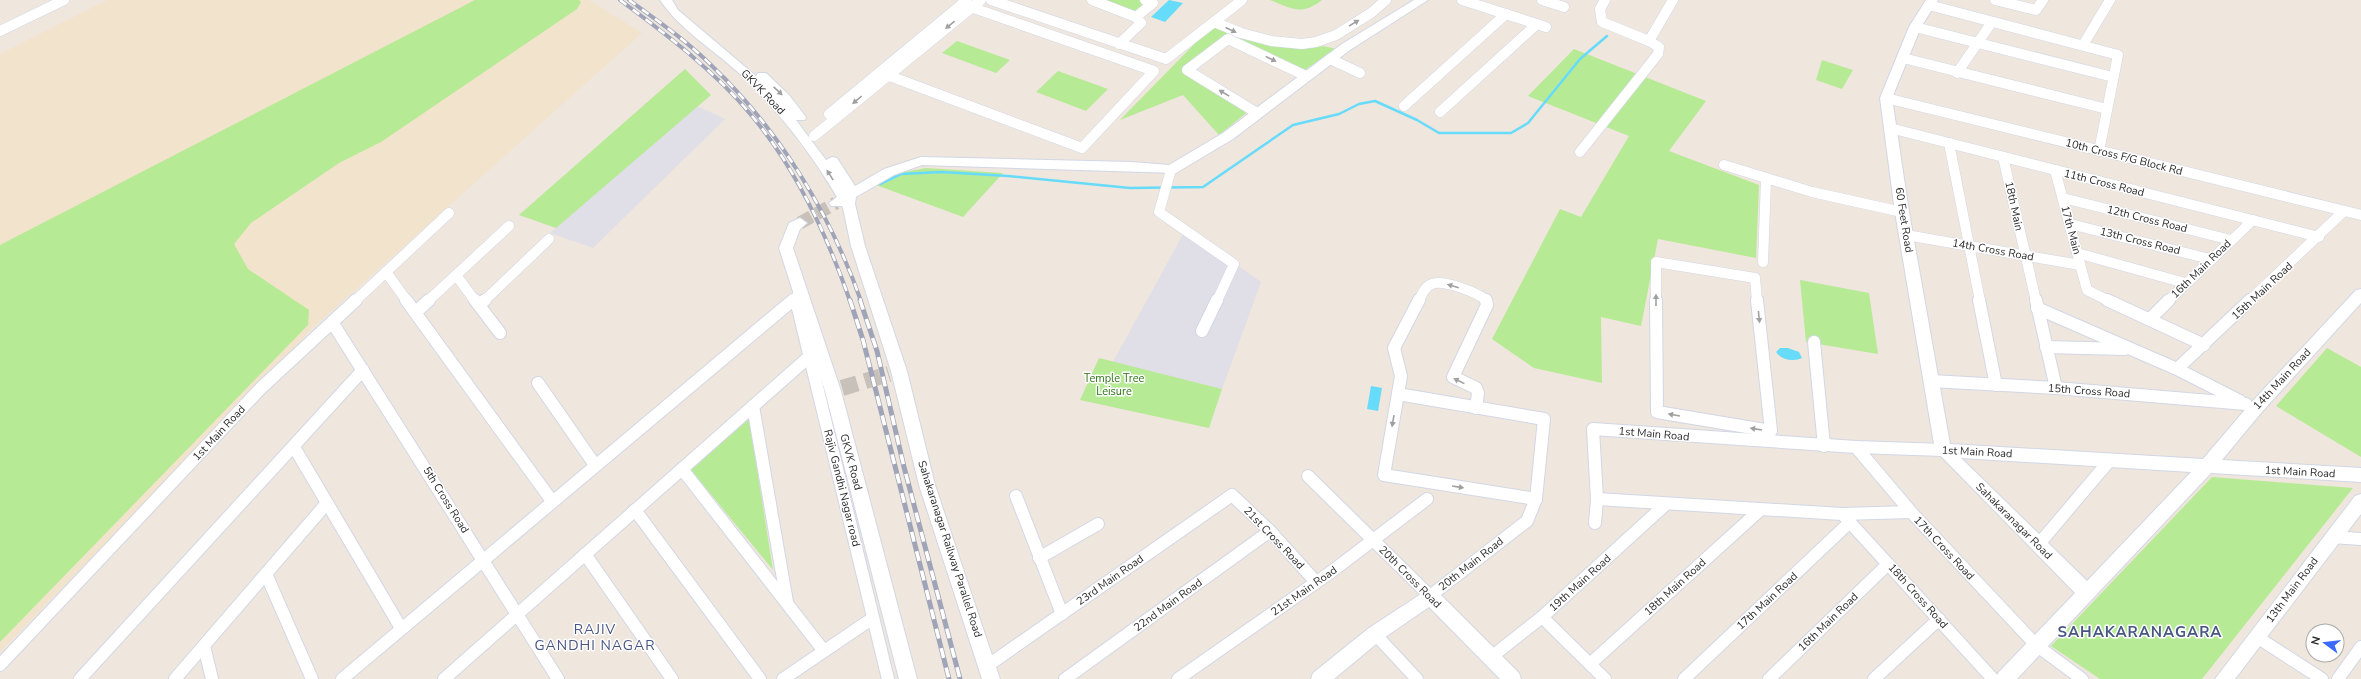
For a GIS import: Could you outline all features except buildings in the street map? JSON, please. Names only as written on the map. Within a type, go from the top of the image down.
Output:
[{"type":"street","points":[[0,31],[64,0]]},
{"type":"street","name":"GKVK Road","points":[[666,0],[674,12],[745,72],[782,111],[830,174],[846,203],[894,373]]},
{"type":"street","name":"GKVK Road","points":[[677,0],[683,8],[785,98],[848,184],[846,203]]},
{"type":"street","points":[[812,133],[967,4],[980,0]]},
{"type":"street","points":[[991,0],[1166,59]]},
{"type":"street","points":[[1092,0],[1136,17],[1141,23],[1119,44]]},
{"type":"street","points":[[1136,17],[1153,3],[1145,0]]},
{"type":"street","points":[[887,76],[1082,148],[1166,59],[1242,0]]},
{"type":"street","points":[[1214,22],[1235,32],[1262,41],[1306,42],[1330,38],[1376,10],[1386,0]]},
{"type":"street","points":[[846,203],[889,172],[921,161],[1132,166],[1171,170],[1228,136],[1330,59],[1422,0]]},
{"type":"street","points":[[1462,0],[1546,27]]},
{"type":"street","points":[[1542,0],[1564,7]]},
{"type":"street","points":[[1580,152],[1658,54],[1659,47],[1649,41],[1602,22],[1600,9],[1605,0]]},
{"type":"street","points":[[1649,41],[1673,0]]},
{"type":"street","points":[[1995,0],[2036,10],[2043,0]]},
{"type":"street","points":[[2083,46],[2110,0]]},
{"type":"street","points":[[1886,98],[1915,27],[1930,3],[1992,22],[2118,54],[2099,151]]},
{"type":"street","points":[[812,133],[887,76],[967,4]]},
{"type":"street","points":[[967,4],[1154,71]]},
{"type":"street","points":[[1404,106],[1506,14]]},
{"type":"street","points":[[1957,73],[1992,22]]},
{"type":"street","points":[[1440,112],[1537,24]]},
{"type":"street","points":[[1915,27],[2113,77]]},
{"type":"street","points":[[1257,113],[1187,70],[1228,39],[1306,76]]},
{"type":"street","points":[[1903,58],[1957,73],[2107,109]]},
{"type":"street","points":[[1330,59],[1360,73]]},
{"type":"street","name":"60 Feet Road","points":[[1886,98],[1902,212],[1943,450]]},
{"type":"street","name":"10th Cross F/G Block Rd","points":[[1886,98],[2361,215]]},
{"type":"street","name":"11th Cross Road","points":[[1890,128],[2319,237]]},
{"type":"street","points":[[1949,143],[1996,385]]},
{"type":"street","name":"18th Main","points":[[2003,157],[2056,388]]},
{"type":"street","points":[[1724,165],[1766,180],[1812,193],[1902,212]]},
{"type":"street","points":[[1171,170],[1159,212],[1234,264],[1202,331]]},
{"type":"street","name":"17th Main","points":[[2056,170],[2087,290],[2150,319]]},
{"type":"street","points":[[1763,262],[1766,180]]},
{"type":"street","name":"12th Cross Road","points":[[2063,198],[2231,240]]},
{"type":"street","name":"15th Main Road","points":[[2177,368],[2204,345],[2319,237],[2344,211]]},
{"type":"street","name":"1st Main Road","points":[[0,665],[261,388],[449,213]]},
{"type":"street","name":"16th Main Road","points":[[2150,319],[2185,283],[2253,220]]},
{"type":"street","name":"GKVK Road","points":[[797,224],[786,248],[799,295],[838,390],[908,679]]},
{"type":"street","name":"13th Cross Road","points":[[2070,224],[2210,259]]},
{"type":"street","points":[[416,312],[509,226]]},
{"type":"street","name":"14th Cross Road","points":[[1906,235],[2080,264]]},
{"type":"street","points":[[479,305],[548,239]]},
{"type":"street","points":[[2078,253],[2185,283]]},
{"type":"street","points":[[1656,262],[1755,278],[1771,431],[1712,422],[1656,412],[1656,262]]},
{"type":"street","points":[[386,272],[552,501]]},
{"type":"street","points":[[456,275],[500,333]]},
{"type":"street","points":[[1398,394],[1476,408],[1478,393],[1476,388],[1453,377],[1487,305],[1487,300],[1478,294],[1440,282],[1433,283],[1425,289],[1394,348],[1401,376],[1398,394],[1385,476],[1536,499]]},
{"type":"street","name":"14th Main Road","points":[[2206,467],[2250,406],[2361,294]]},
{"type":"street","points":[[342,679],[799,295]]},
{"type":"street","name":"Rajiv Gandhi Nagar road","points":[[799,295],[810,356],[888,679]]},
{"type":"street","points":[[2037,308],[2177,368],[2250,406]]},
{"type":"street","points":[[2150,319],[2204,345]]},
{"type":"street","name":"5th Cross Road","points":[[332,322],[558,679]]},
{"type":"street","points":[[1814,342],[1824,446]]},
{"type":"street","points":[[2046,347],[2132,349]]},
{"type":"street","points":[[444,679],[810,356]]},
{"type":"street","points":[[80,679],[363,370]]},
{"type":"street","name":"Sahakaranagar Railway Parallel Road","points":[[894,373],[927,485],[989,672]]},
{"type":"street","name":"15th Cross Road","points":[[1931,381],[2056,388],[2250,406]]},
{"type":"street","points":[[538,383],[595,465]]},
{"type":"street","points":[[753,406],[788,605]]},
{"type":"street","name":"20th Main Road","points":[[1330,676],[1375,634],[1430,596],[1527,521],[1536,499],[1544,419],[1476,408]]},
{"type":"street","points":[[1712,422],[1713,439]]},
{"type":"street","name":"1st Main Road","points":[[1597,499],[1593,429],[1713,439],[1856,448],[1943,450],[2206,467],[2361,475]]},
{"type":"street","points":[[294,447],[401,628]]},
{"type":"street","name":"17th Cross Road","points":[[1856,448],[1911,512],[2036,645],[2082,679]]},
{"type":"street","name":"Sahakaranagar Road","points":[[1943,450],[2086,592]]},
{"type":"street","points":[[2038,545],[2110,460]]},
{"type":"street","points":[[2006,679],[2086,592],[2206,467]]},
{"type":"street","points":[[682,469],[824,651]]},
{"type":"street","name":"20th Cross Road","points":[[1308,476],[1512,679]]},
{"type":"street","name":"23rd Main Road","points":[[989,672],[1062,614],[1232,495]]},
{"type":"street","name":"21st Cross Road","points":[[1232,495],[1270,531],[1316,582]]},
{"type":"street","points":[[1016,496],[1038,558],[1062,614]]},
{"type":"street","name":"21st Main Road","points":[[1178,679],[1316,582],[1427,499]]},
{"type":"street","points":[[1596,523],[1597,499],[1760,510],[1846,518],[1911,512]]},
{"type":"street","name":"13th Main Road","points":[[2224,679],[2361,501]]},
{"type":"street","points":[[175,679],[327,503]]},
{"type":"street","name":"19th Main Road","points":[[1490,658],[1542,617],[1666,504]]},
{"type":"street","points":[[635,510],[760,679]]},
{"type":"street","name":"18th Main Road","points":[[1590,664],[1760,510]]},
{"type":"street","name":"18th Cross Road","points":[[1846,518],[1993,679]]},
{"type":"street","name":"17th Main Road","points":[[1684,679],[1846,518]]},
{"type":"street","points":[[1038,558],[1098,524]]},
{"type":"street","name":"22nd Main Road","points":[[1065,679],[1270,531]]},
{"type":"street","points":[[2332,537],[2361,539]]},
{"type":"street","points":[[585,554],[672,679]]},
{"type":"street","name":"16th Main Road","points":[[1768,679],[1888,564]]},
{"type":"street","points":[[266,574],[312,679]]},
{"type":"street","points":[[1542,617],[1605,679]]},
{"type":"street","points":[[783,679],[873,618]]},
{"type":"street","points":[[1874,679],[1939,619]]},
{"type":"street","points":[[1375,634],[1417,679]]},
{"type":"street","points":[[2257,637],[2322,679]]},
{"type":"street","points":[[204,646],[212,679]]},
{"type":"street","points":[[2338,679],[2361,647]]},
{"type":"shaded area","points":[[107,0],[589,0],[642,33],[317,324],[0,652],[0,54]]},
{"type":"shaded area","points":[[697,106],[725,119],[593,248],[550,233]]},
{"type":"shaded area","points":[[1186,229],[1261,282],[1222,389],[1113,362]]},
{"type":"green space","points":[[475,0],[579,0],[581,2],[577,9],[381,142],[339,163],[251,223],[234,244],[248,269],[309,310],[308,325],[0,642],[0,245]]},
{"type":"green space","points":[[1098,0],[1139,0],[1147,3],[1136,15]]},
{"type":"green space","points":[[1270,0],[1322,0],[1308,8],[1297,9]]},
{"type":"green space","points":[[1213,25],[1243,38],[1266,45],[1281,47],[1323,46],[1335,49],[1299,74],[1226,38],[1184,71],[1251,109],[1219,135],[1183,95],[1120,120]]},
{"type":"green space","points":[[957,41],[1010,60],[996,73],[942,53]]},
{"type":"green space","points":[[1574,49],[1706,101],[1669,151],[1759,185],[1756,258],[1658,239],[1641,326],[1601,317],[1602,383],[1534,368],[1492,339],[1560,209],[1581,217],[1629,136],[1528,96]]},
{"type":"green space","points":[[1822,60],[1853,70],[1842,89],[1816,80]]},
{"type":"green space","points":[[685,69],[711,95],[556,228],[519,215]]},
{"type":"green space","points":[[1058,71],[1108,89],[1086,111],[1036,92]]},
{"type":"green space","points":[[926,168],[1003,173],[963,217],[876,185],[899,173]]},
{"type":"green space","points":[[1800,280],[1869,293],[1878,354],[1806,342]]},
{"type":"green space","points":[[2327,348],[2361,367],[2361,457],[2276,406]]},
{"type":"green space","name":"Temple Tree Leisure","points":[[1099,358],[1222,389],[1209,428],[1080,400]]},
{"type":"green space","points":[[749,418],[773,570],[691,470]]},
{"type":"green space","points":[[2212,477],[2353,488],[2202,679],[2100,679],[2051,646]]},
{"type":"water","points":[[1169,0],[1183,3],[1165,22],[1151,17]]},
{"type":"water","points":[[1780,348],[1788,348],[1799,352],[1802,358],[1788,360],[1781,357],[1776,352]]},
{"type":"water","points":[[1371,386],[1382,388],[1378,411],[1367,409]]},
{"type":"waterway","points":[[880,184],[901,174],[941,172],[1008,176],[1130,188],[1203,187],[1293,125],[1339,114],[1359,104],[1375,101],[1417,120],[1439,133],[1511,133],[1528,123],[1580,59],[1607,36]]},
{"type":"tunnel","points":[[800,223],[836,203]]},
{"type":"tunnel","points":[[842,388],[889,374]]},
{"type":"railway","points":[[620,0],[690,54],[722,84],[752,116],[783,158],[797,181],[821,228],[850,301]]},
{"type":"railway","points":[[629,0],[693,48],[736,91],[759,117],[800,174],[818,205],[834,236],[861,301]]},
{"type":"railway","points":[[850,300],[863,340],[949,679]]},
{"type":"railway","points":[[860,300],[877,351],[904,467],[960,679]]},
{"type":"district","name":"SAHAKARANAGARA","points":[[2140,632]]},
{"type":"district","name":"RAJIV GANDHI NAGAR","points":[[595,638]]}]
